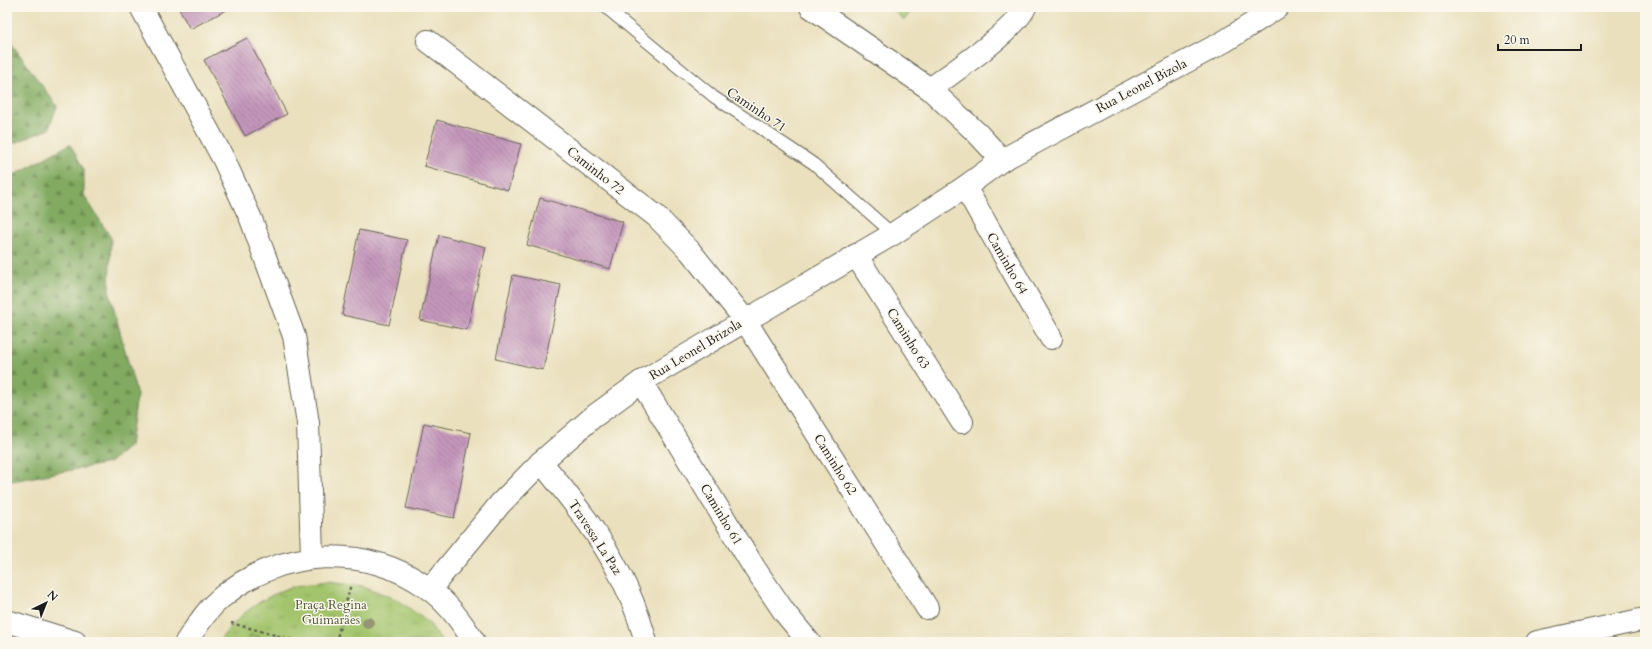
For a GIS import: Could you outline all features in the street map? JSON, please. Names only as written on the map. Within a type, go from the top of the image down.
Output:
[{"type":"street","points":[[141,7],[224,160],[245,206],[275,282],[294,336],[308,423],[312,557]]},
{"type":"street","points":[[811,7],[930,89],[978,134],[1002,160]]},
{"type":"street","points":[[930,89],[1000,36],[1023,13],[1025,7]]},
{"type":"street","name":"Rua Leonel Bizola","points":[[1002,160],[1225,41],[1278,7]]},
{"type":"street","name":"Caminho 72","points":[[428,41],[656,216],[690,251],[744,320]]},
{"type":"street","name":"Rua Leonel Brizola","points":[[430,589],[500,504],[541,462],[593,417],[641,382],[744,320],[893,234],[965,187],[1002,160]]},
{"type":"street","name":"Caminho 64","points":[[965,187],[1051,338]]},
{"type":"street","name":"Caminho 63","points":[[856,255],[962,422]]},
{"type":"street","name":"Caminho 62","points":[[744,320],[927,608]]},
{"type":"street","name":"Caminho 61","points":[[641,382],[755,569],[785,613],[809,642]]},
{"type":"street","name":"Travessa La Paz","points":[[541,462],[572,499],[601,540],[625,582],[638,614],[646,642]]},
{"type":"street","points":[[186,642],[201,619],[222,597],[249,578],[279,564],[312,557],[343,557],[374,562],[403,573],[430,589],[459,618],[474,642]]},
{"type":"street","points":[[1537,642],[1645,619]]},
{"type":"street","points":[[7,621],[75,642]]},
{"type":"lane","name":"Caminho 71","points":[[605,7],[714,97],[814,164],[893,234]]},
{"type":"path","points":[[336,642],[353,578]]},
{"type":"path","points":[[226,622],[300,642]]},
{"type":"green space","points":[[889,7],[915,7],[904,20]]},
{"type":"green space","points":[[7,17],[11,43],[57,106],[49,129],[7,146]]},
{"type":"green space","points":[[70,144],[84,170],[84,195],[111,238],[109,291],[137,395],[130,446],[109,463],[7,482],[7,179]]},
{"type":"green space","name":"Praça Regina Guimarães","points":[[326,582],[363,586],[398,600],[428,622],[443,642],[219,642],[233,624],[250,609],[268,597],[289,588]]},
{"type":"green space","points":[[250,635],[277,642],[249,642]]},
{"type":"building","points":[[178,7],[232,7],[190,29]]},
{"type":"building","points":[[247,38],[287,114],[245,136],[204,60]]},
{"type":"building","points":[[437,120],[521,144],[508,190],[424,166]]},
{"type":"building","points":[[540,198],[623,222],[610,269],[527,245]]},
{"type":"building","points":[[359,230],[407,240],[389,325],[342,315]]},
{"type":"building","points":[[439,235],[486,247],[467,330],[420,320]]},
{"type":"building","points":[[513,275],[561,285],[543,370],[496,359]]},
{"type":"building","points":[[424,423],[471,433],[454,518],[406,508]]}]
